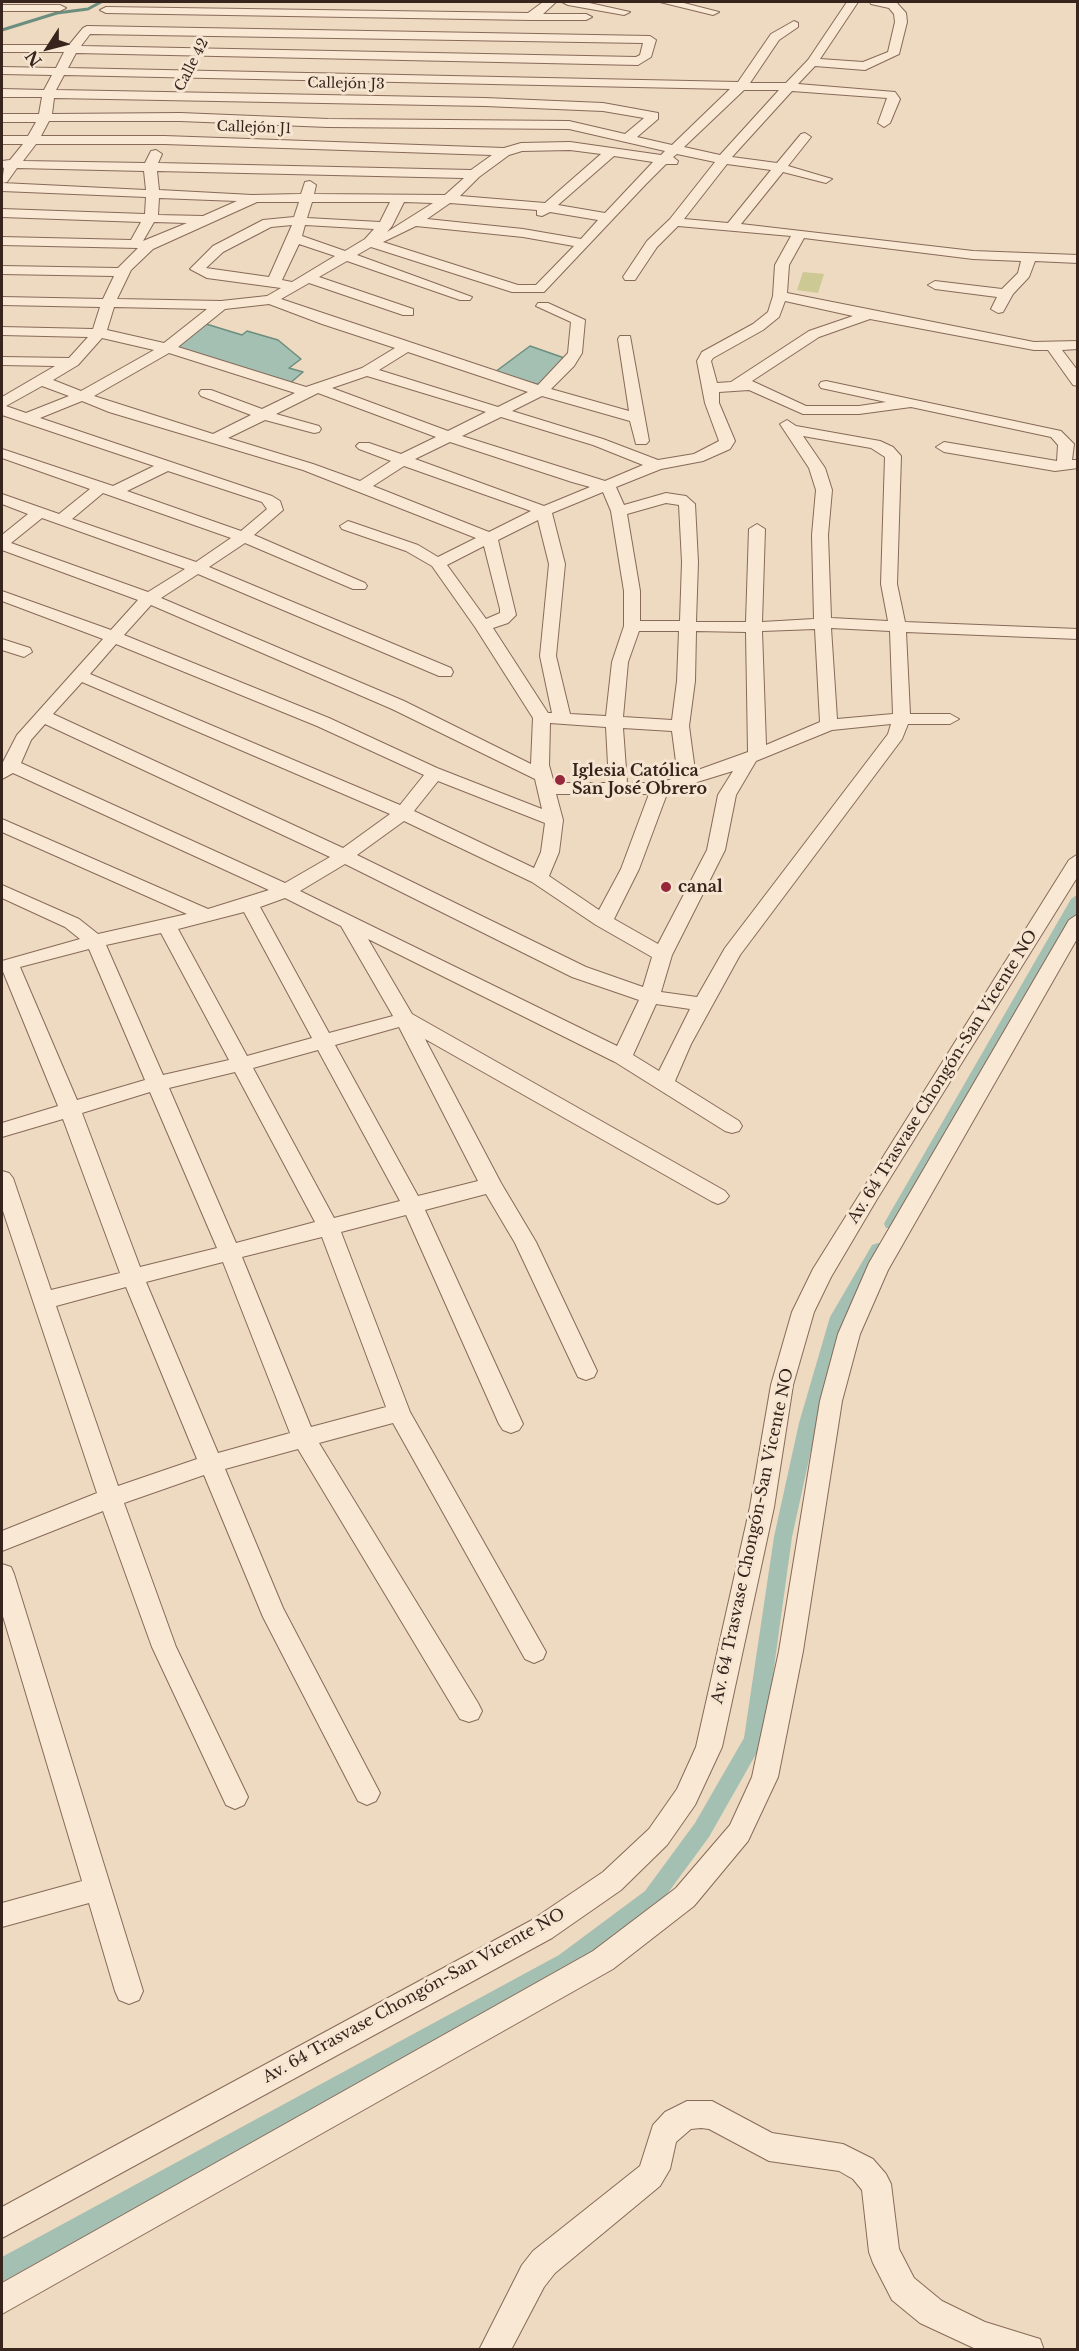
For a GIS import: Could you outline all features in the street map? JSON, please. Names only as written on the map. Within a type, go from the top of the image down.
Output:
[{"type":"street","points":[[274,282],[295,238],[298,221],[328,123],[340,99],[372,15],[373,2]]},
{"type":"street","points":[[372,15],[393,2]]},
{"type":"street","points":[[531,17],[550,2]]},
{"type":"street","points":[[568,2],[624,12]]},
{"type":"street","points":[[666,2],[712,12]]},
{"type":"street","points":[[630,277],[652,244],[675,222],[722,159],[812,62],[852,2]]},
{"type":"street","points":[[812,62],[865,66],[892,54],[898,40],[900,13],[890,3],[875,2]]},
{"type":"street","points":[[472,3],[501,12],[503,17],[498,58],[479,124]]},
{"type":"street","points":[[106,10],[238,7],[372,15],[586,17]]},
{"type":"street","name":"Calle 42","points":[[150,166],[164,140],[194,96],[238,7]]},
{"type":"street","points":[[2,8],[60,8]]},
{"type":"street","points":[[370,242],[525,291],[539,289],[675,148],[741,86],[775,37],[794,25]]},
{"type":"street","points":[[2,48],[72,50],[215,54],[638,61],[645,57],[650,40],[96,30],[83,32],[72,50],[60,71],[49,93],[45,117],[33,139],[7,164],[2,179]]},
{"type":"street","points":[[2,70],[788,87],[891,94],[894,99],[885,123]]},
{"type":"street","name":"Callejón J3","points":[[2,93],[485,102],[603,107],[654,116],[628,138]]},
{"type":"street","points":[[2,118],[180,117],[328,123],[569,125],[722,159],[778,167],[826,179]]},
{"type":"street","points":[[732,226],[778,167],[805,137]]},
{"type":"street","name":"Callejón J1","points":[[2,140],[164,140],[505,152],[550,145],[664,161],[722,159]]},
{"type":"street","points":[[270,300],[370,242],[396,233],[414,222],[448,199],[474,174],[505,152]]},
{"type":"street","points":[[524,233],[546,207],[609,154]]},
{"type":"street","points":[[7,164],[474,174]]},
{"type":"street","points":[[2,403],[9,392],[41,380],[73,362],[99,333],[109,301],[123,272],[141,245],[151,217],[153,192],[150,166]]},
{"type":"street","points":[[2,187],[255,198],[448,199],[546,207],[607,217]]},
{"type":"street","points":[[2,241],[141,245],[255,198]]},
{"type":"street","points":[[370,242],[385,226],[399,198]]},
{"type":"street","points":[[2,213],[201,220]]},
{"type":"street","points":[[294,286],[207,274],[197,269],[218,249],[258,225],[298,221],[385,226]]},
{"type":"street","points":[[414,222],[524,233],[582,243]]},
{"type":"street","points":[[675,222],[800,232],[973,255],[1077,259]]},
{"type":"street","points":[[438,563],[544,511],[657,465],[698,458],[725,446],[727,441],[712,404],[711,388],[704,361],[707,355],[758,327],[774,314],[780,296],[782,265],[800,232]]},
{"type":"street","points":[[295,238],[465,297]]},
{"type":"street","points":[[998,309],[1006,294],[1024,274],[1029,258]]},
{"type":"street","points":[[2,270],[123,272]]},
{"type":"street","points":[[308,278],[408,312]]},
{"type":"street","points":[[935,285],[1006,294]]},
{"type":"street","points":[[780,296],[869,315],[1054,348],[1077,345]]},
{"type":"street","points":[[2,301],[221,304],[270,300],[541,391],[636,418]]},
{"type":"street","points":[[24,419],[82,396],[167,348],[221,304]]},
{"type":"street","points":[[361,487],[402,460],[541,391],[569,363],[575,353],[580,324],[574,318],[543,306]]},
{"type":"street","points":[[737,384],[814,334],[869,315]]},
{"type":"street","points":[[2,330],[99,333],[167,348],[313,390],[577,479],[608,486]]},
{"type":"street","points":[[625,339],[641,441]]},
{"type":"street","points":[[215,439],[313,390],[367,371],[407,347]]},
{"type":"street","points":[[1054,348],[1077,382]]},
{"type":"street","points":[[2,361],[73,362]]},
{"type":"street","points":[[367,371],[598,442],[657,465]]},
{"type":"street","points":[[41,380],[82,396],[361,487],[490,538]]},
{"type":"street","points":[[711,388],[737,384],[759,387],[803,410],[859,410],[907,404]]},
{"type":"street","points":[[826,385],[1056,434],[1066,444],[1070,465],[944,447]]},
{"type":"street","points":[[759,387],[817,468],[824,490],[820,535],[825,623],[825,689],[829,725]]},
{"type":"street","points":[[206,393],[261,414],[314,429]]},
{"type":"street","points":[[2,410],[267,499],[274,504],[275,510],[244,537],[148,599],[81,676],[42,716],[23,739],[6,769],[286,891],[348,921],[622,1057],[732,1126]]},
{"type":"street","points":[[664,1084],[702,1004],[732,952],[896,735],[902,718],[898,627],[889,584],[893,456],[888,450],[875,444],[792,430]]},
{"type":"street","points":[[364,446],[544,511]]},
{"type":"street","points":[[2,453],[244,537],[359,586]]},
{"type":"street","points":[[62,519],[108,490],[168,465]]},
{"type":"street","points":[[608,486],[619,511],[632,591],[632,626],[620,662],[614,723],[618,788]]},
{"type":"street","points":[[2,498],[197,568],[445,672]]},
{"type":"street","points":[[619,511],[666,498],[681,499],[687,504],[690,562],[686,681],[680,726],[687,780]]},
{"type":"street","points":[[544,511],[557,564],[548,656],[562,719]]},
{"type":"street","points":[[2,544],[40,512]]},
{"type":"street","points":[[348,526],[412,548],[438,563],[483,626],[542,718],[540,765],[554,820],[550,852],[539,878]]},
{"type":"street","points":[[622,1057],[650,997],[662,955],[716,850],[727,795],[753,756],[756,529]]},
{"type":"street","points":[[483,626],[508,615],[490,538]]},
{"type":"street","points":[[2,544],[109,582],[398,705],[544,783],[618,788],[660,788],[753,756],[829,725],[902,718],[951,719]]},
{"type":"street","points":[[2,596],[114,637],[323,722],[435,773],[554,820]]},
{"type":"street","points":[[632,626],[754,627],[825,623],[1077,634]]},
{"type":"street","points":[[2,644],[24,652]]},
{"type":"street","points":[[81,676],[403,813],[539,878],[603,921],[662,955]]},
{"type":"street","points":[[42,716],[344,856],[579,972],[650,997],[702,1004]]},
{"type":"street","points":[[542,718],[680,726]]},
{"type":"street","points":[[367,1793],[272,1610],[133,1277],[70,1109],[4,964],[95,940],[166,926],[249,904],[286,891],[344,856],[403,813],[435,773]]},
{"type":"street","points":[[603,921],[630,869],[660,788]]},
{"type":"street","points":[[2,825],[205,915]]},
{"type":"street","name":"Av. 64 Trasvase Chongón-San Vicente NO","points":[[2,2223],[542,1929],[612,1881],[658,1838],[686,1797],[709,1747],[762,1507],[782,1385],[803,1312],[821,1275],[870,1194],[1077,860]]},
{"type":"street","points":[[2,891],[72,923],[95,940],[230,1253],[304,1439],[469,1711]]},
{"type":"street","points":[[249,904],[412,1204],[511,1425]]},
{"type":"street","points":[[2,2299],[603,1960],[685,1897],[739,1833],[765,1777],[791,1651],[831,1401],[849,1334],[877,1269],[1077,920]]},
{"type":"street","points":[[348,921],[405,1019],[491,1185],[525,1242],[586,1371]]},
{"type":"street","points":[[166,926],[329,1228],[399,1412],[534,1652]]},
{"type":"street","points":[[2,1130],[158,1083],[241,1064],[405,1019],[718,1196]]},
{"type":"street","points":[[2,1178],[110,1498],[164,1647],[235,1797]]},
{"type":"street","points":[[42,1301],[491,1185]]},
{"type":"street","points":[[2,1541],[110,1498],[210,1464],[399,1412]]},
{"type":"street","points":[[2,1574],[96,1889],[129,1991]]},
{"type":"street","points":[[2,1915],[96,1889]]},
{"type":"street","points":[[494,2349],[533,2276],[544,2262],[650,2176],[655,2169],[663,2135],[675,2122],[687,2115],[701,2114],[712,2115],[769,2147],[804,2150],[843,2158],[863,2169],[876,2184],[885,2252],[903,2289],[931,2312],[982,2336],[1029,2349]]},
{"type":"shaded area","points":[[803,272],[824,274],[818,293],[797,290]]},
{"type":"shaded area","points":[[203,323],[242,335],[247,331],[278,340],[301,359],[289,368],[303,372],[288,385],[171,347]]},
{"type":"shaded area","points":[[530,346],[573,361],[543,386],[495,372]]},
{"type":"waterway","points":[[2,30],[57,13],[88,9],[101,2]]},
{"type":"waterway","points":[[892,1224],[1078,899]]},
{"type":"waterway","points":[[2,2270],[567,1962],[652,1898],[702,1830],[754,1740],[783,1537],[808,1423],[839,1317],[878,1249]]},
{"type":"place","name":"Iglesia Católica San José Obrero","points":[[560,780]]},
{"type":"place","name":"canal","points":[[666,887]]}]
